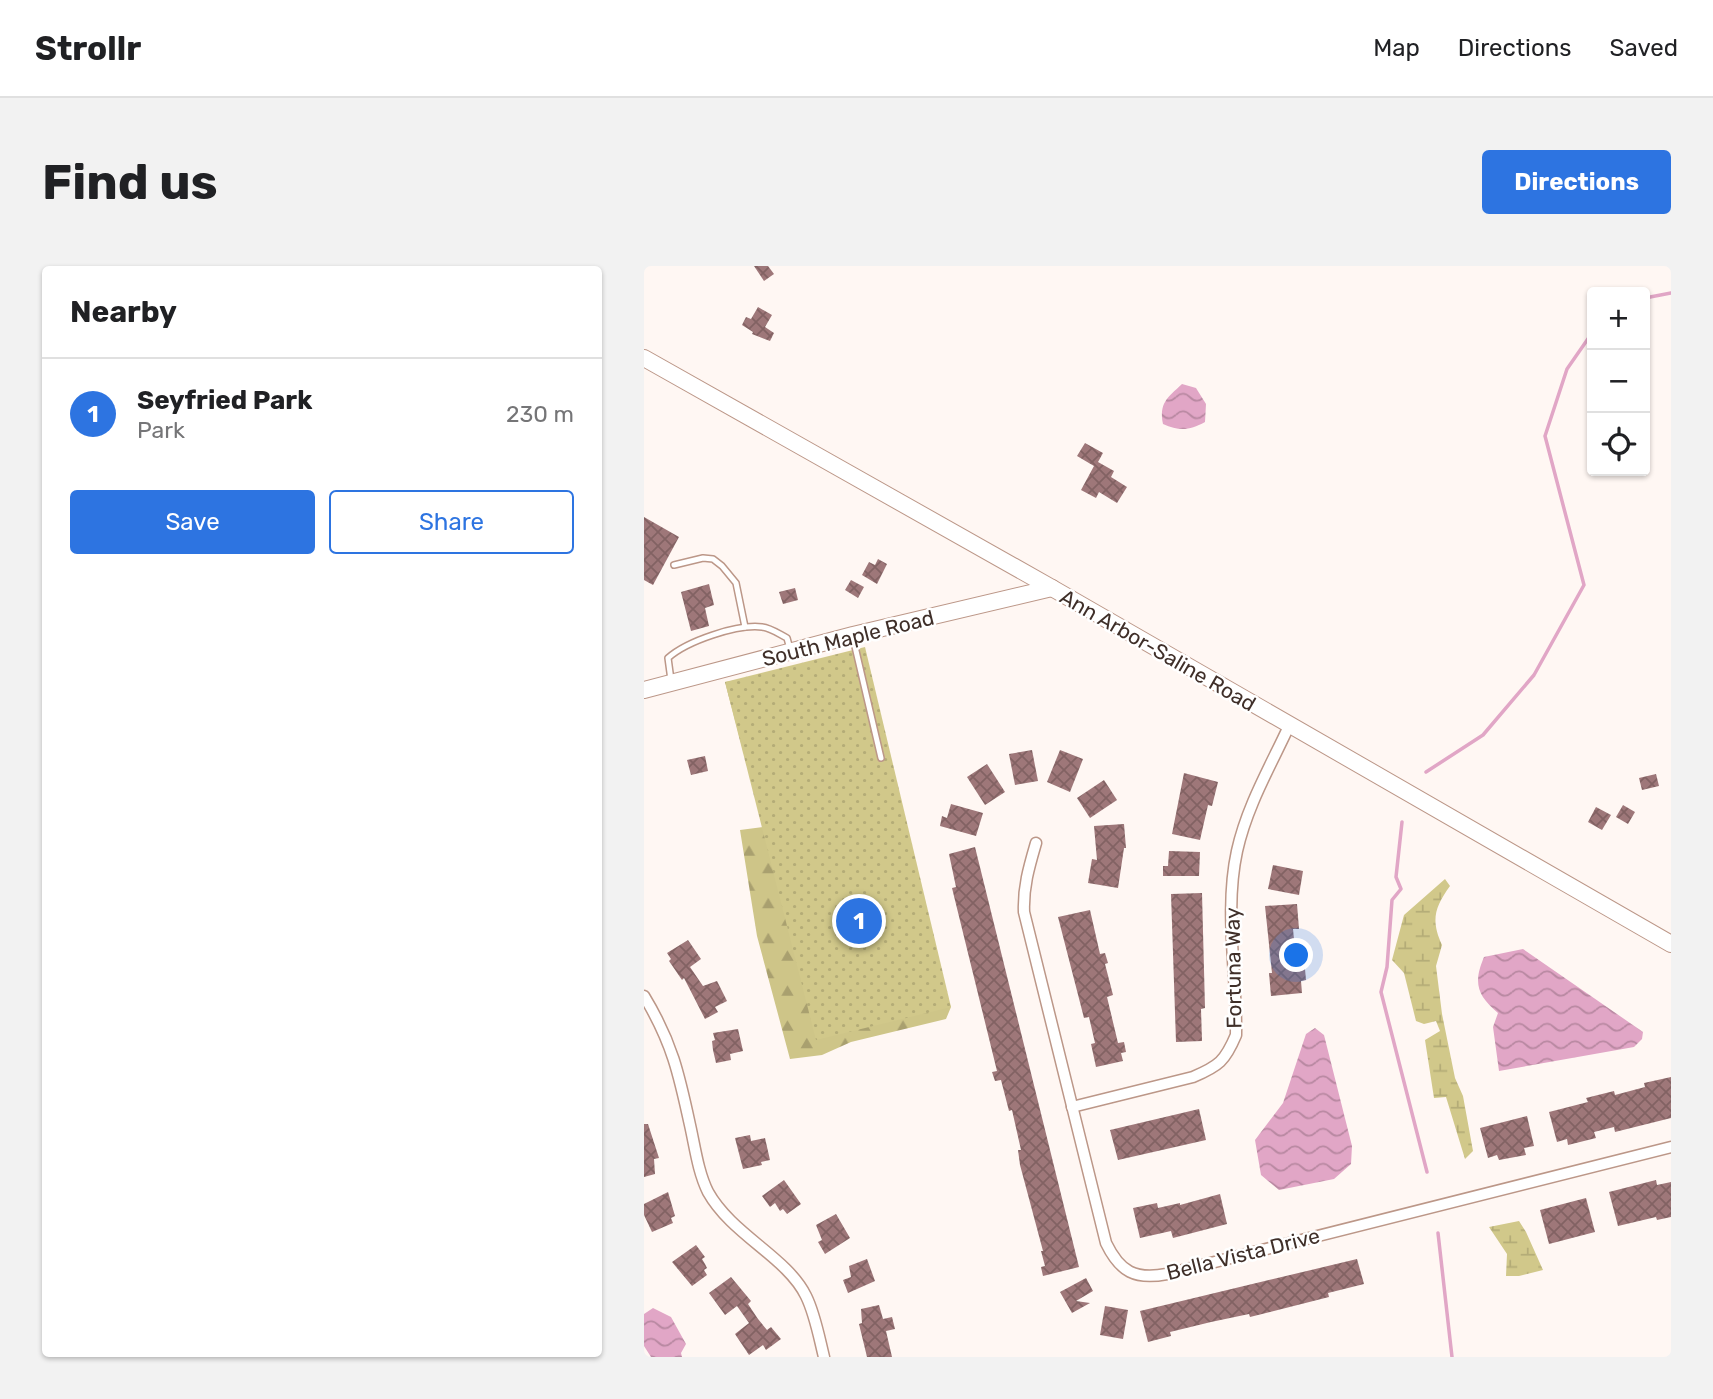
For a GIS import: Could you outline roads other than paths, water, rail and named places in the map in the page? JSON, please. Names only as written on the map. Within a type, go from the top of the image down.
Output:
[{"type":"main road","name":"Ann Arbor-Saline Road","points":[[644,358],[1052,588],[1671,944]]},
{"type":"main road","name":"South Maple Road","points":[[644,690],[853,635],[1052,588]]},
{"type":"street","name":"Fortuna Way","points":[[1072,1107],[1193,1077],[1210,1070],[1227,1055],[1236,1035],[1232,895],[1236,853],[1249,809],[1289,726]]},
{"type":"street","name":"Bella Vista Drive","points":[[1036,844],[1023,893],[1024,912],[1110,1250],[1122,1268],[1139,1275],[1153,1276],[1671,1147]]},
{"type":"street","points":[[644,996],[669,1042],[678,1069],[700,1169],[708,1192],[739,1231],[789,1273],[806,1295],[824,1357]]},
{"type":"lane","points":[[674,565],[703,558],[713,559],[722,566],[736,583],[744,627]]},
{"type":"lane","points":[[672,683],[668,658],[678,649],[744,627],[762,627],[788,638],[791,652]]},
{"type":"lane","points":[[853,635],[881,758]]},
{"type":"water","points":[[1182,384],[1196,388],[1206,404],[1205,422],[1184,429],[1163,424],[1162,417],[1165,401]]},
{"type":"water","points":[[1523,949],[1643,1032],[1642,1039],[1634,1047],[1499,1071],[1493,1027],[1498,1013],[1481,994],[1479,974],[1484,957]]},
{"type":"water","points":[[1315,1028],[1324,1035],[1352,1146],[1351,1164],[1334,1179],[1279,1190],[1261,1175],[1255,1140],[1283,1103],[1306,1034]]},
{"type":"water","points":[[653,1308],[671,1317],[686,1344],[681,1353],[682,1357],[651,1357],[644,1346],[644,1314]]},
{"type":"waterway","points":[[1650,297],[1671,293]]},
{"type":"waterway","points":[[1426,772],[1483,735],[1534,675],[1584,585],[1545,436],[1567,369],[1587,340]]},
{"type":"waterway","points":[[1402,822],[1396,877],[1401,889],[1392,900],[1387,967],[1381,992],[1427,1172]]},
{"type":"waterway","points":[[1438,1233],[1452,1357]]},
{"type":"place","name":"Seyfried Park","points":[[859,921]]}]
